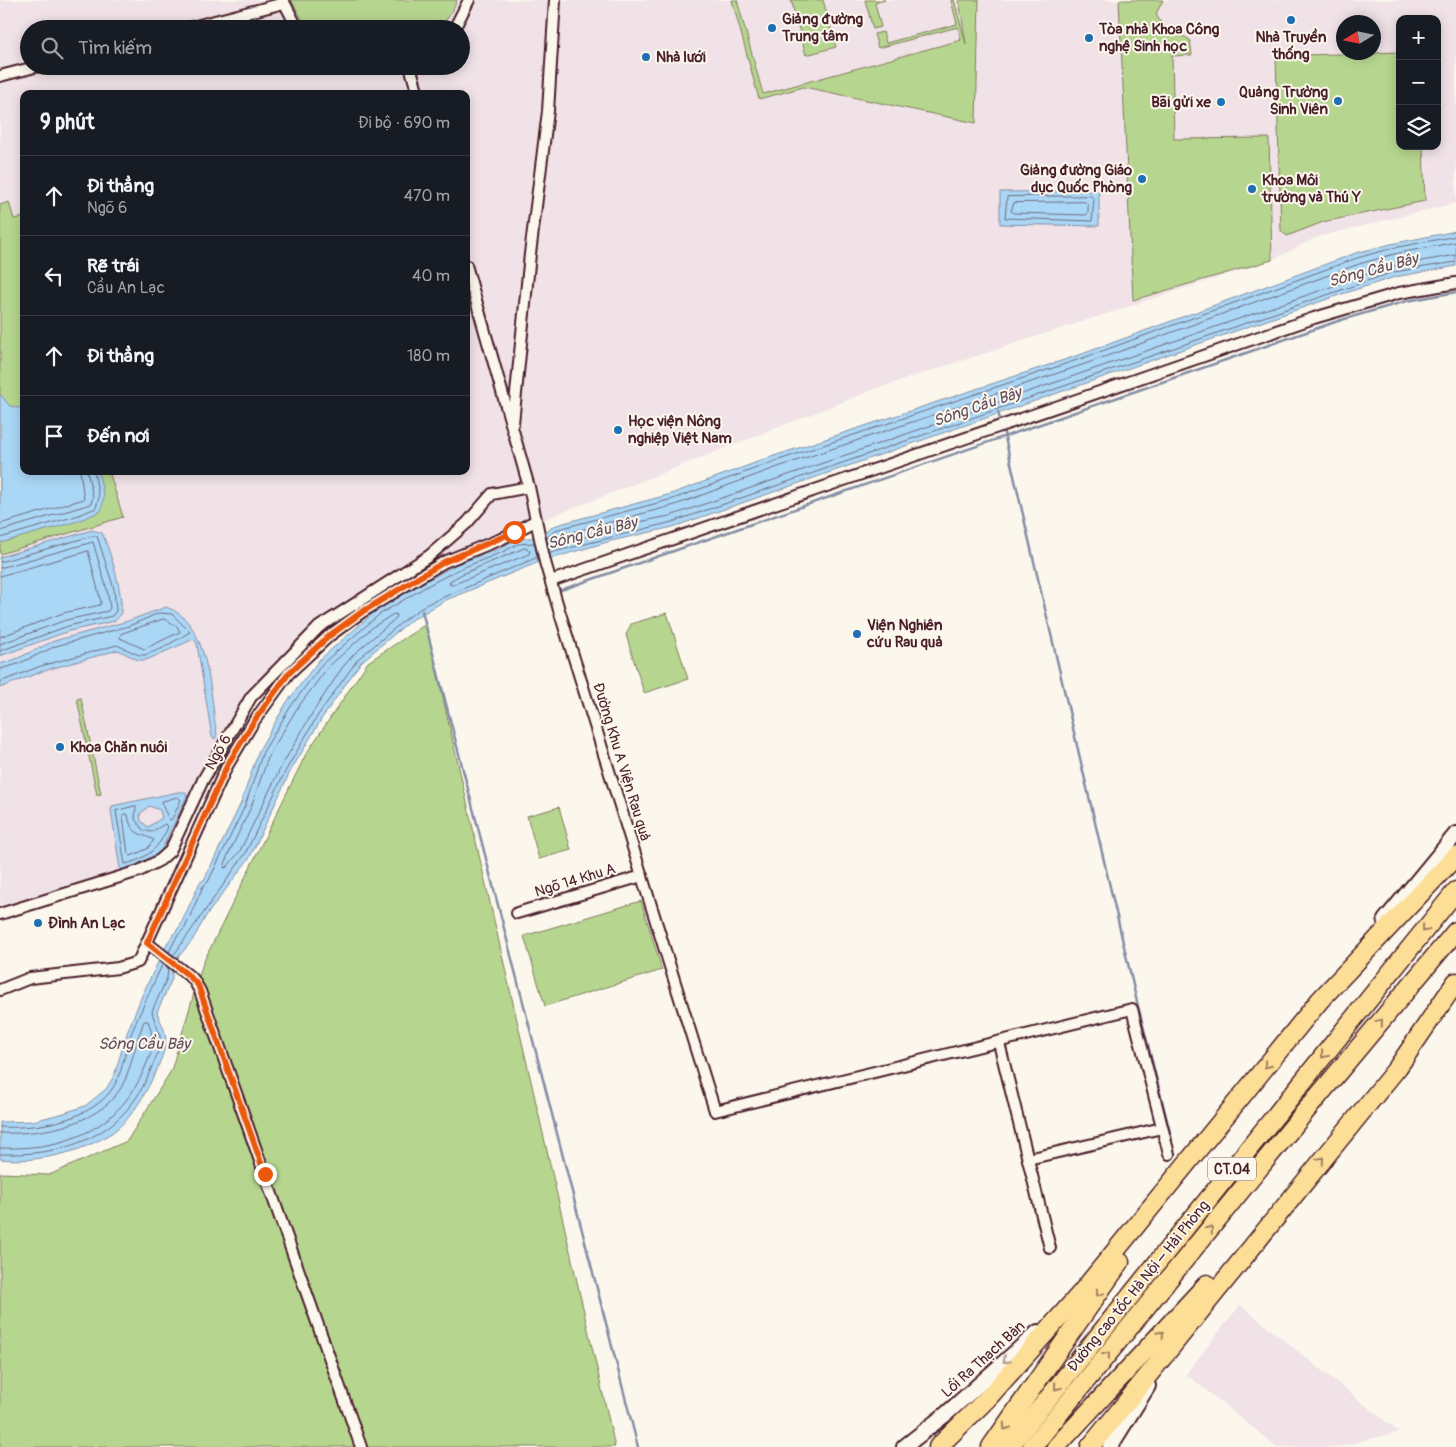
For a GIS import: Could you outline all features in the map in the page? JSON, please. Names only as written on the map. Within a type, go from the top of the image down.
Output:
[{"type":"highway","points":[[938,1447],[994,1392],[1081,1293],[1186,1167],[1320,1000],[1449,853]]},
{"type":"highway","name":"Đường cao tốc Hà Nội – Hải Phòng","points":[[1009,1447],[1456,891]]},
{"type":"highway","name":"Đường cao tốc Hà Nội – Hải Phòng","points":[[1032,1447],[1456,931]]},
{"type":"highway","points":[[1090,1447],[1398,1067],[1456,982]]},
{"type":"highway","points":[[991,1447],[1186,1167]]},
{"type":"highway","points":[[1056,1447],[1290,1198]]},
{"type":"main road","points":[[1449,853],[1456,834]]},
{"type":"main road","points":[[1398,1067],[1456,996]]},
{"type":"main road","name":"Lối Ra Thạch Bàn","points":[[904,1447],[946,1414],[1081,1293]]},
{"type":"main road","points":[[1110,1447],[1173,1343]]},
{"type":"street","points":[[459,20],[469,0]]},
{"type":"street","points":[[513,429],[530,254],[548,111],[555,0]]},
{"type":"street","points":[[216,20],[283,1],[293,20]]},
{"type":"street","points":[[0,76],[20,71]]},
{"type":"street","points":[[413,75],[417,90]]},
{"type":"street","name":"Đường Khu A Viện Rau quả","points":[[470,279],[529,487],[545,562],[715,1111],[999,1043]]},
{"type":"street","points":[[551,581],[993,427],[1356,305],[1398,293],[1456,283]]},
{"type":"street","points":[[0,914],[140,871],[160,860],[170,851],[203,780],[251,697],[319,627],[429,556],[467,523],[492,494],[529,487]]},
{"type":"street","name":"Ngõ 6","points":[[0,990],[30,978],[118,968],[135,964],[139,961],[150,945],[227,766],[254,721],[289,673],[329,636],[387,596],[444,562],[501,539],[536,522]]},
{"type":"street","name":"Ngõ 14 Khu A","points":[[517,913],[642,876]]},
{"type":"street","points":[[150,945],[186,973],[200,991],[361,1447]]},
{"type":"street","points":[[1050,1248],[999,1043],[1132,1009],[1169,1154]]},
{"type":"street","points":[[1028,1159],[1162,1128]]},
{"type":"shaded area","name":"Học viện Nông nghiệp Việt Nam","points":[[0,0],[1456,0],[1456,203],[1317,237],[1272,260],[878,388],[388,581],[317,624],[248,696],[165,852],[156,861],[0,911]]},
{"type":"shaded area","points":[[1240,1305],[1399,1432],[1337,1447],[1277,1447],[1186,1374]]},
{"type":"green space","points":[[291,0],[457,0],[446,20],[303,20]]},
{"type":"green space","points":[[732,0],[737,0],[763,94],[961,40],[958,27],[878,48],[874,34],[883,32],[886,43],[957,24],[951,0],[954,0],[966,44],[959,0],[979,0],[976,123],[804,87],[759,99]]},
{"type":"green space","points":[[791,0],[823,0],[836,47],[806,55]]},
{"type":"green space","points":[[865,0],[885,0],[875,3],[881,27],[873,29]]},
{"type":"green space","points":[[1119,0],[1163,0],[1156,14],[1163,25],[1190,40],[1192,55],[1172,56],[1174,139],[1269,138],[1272,260],[1133,300]]},
{"type":"green space","name":"Quảng Trường Sinh Viên","points":[[1396,52],[1396,150],[1423,150],[1425,201],[1323,222],[1287,236],[1281,231],[1276,56],[1336,54],[1336,60],[1381,60],[1381,53]]},
{"type":"green space","points":[[9,202],[14,219],[20,218],[20,475],[110,475],[123,517],[0,554],[0,205]]},
{"type":"green space","points":[[667,613],[688,679],[644,693],[626,635],[631,624]]},
{"type":"green space","points":[[426,624],[615,1447],[0,1447],[0,1173],[49,1175],[127,1141],[171,1071],[203,963],[306,754],[368,662]]},
{"type":"green space","points":[[81,698],[101,794],[97,795],[77,699]]},
{"type":"green space","points":[[559,807],[571,850],[539,859],[527,816]]},
{"type":"green space","points":[[641,901],[662,970],[545,1006],[524,936]]},
{"type":"water","points":[[1099,191],[1099,226],[1000,224],[1000,192]]},
{"type":"water","name":"Sông Cầu Bây","points":[[1456,231],[1456,266],[1395,277],[1339,295],[673,527],[611,541],[539,562],[446,600],[410,621],[361,662],[322,718],[290,772],[250,857],[206,916],[192,941],[179,956],[172,970],[172,979],[157,1012],[166,1038],[163,1054],[147,1090],[132,1113],[113,1132],[73,1151],[44,1158],[0,1159],[0,1122],[33,1121],[64,1113],[85,1106],[106,1089],[114,1076],[127,1033],[143,993],[168,942],[180,926],[200,882],[204,880],[241,803],[259,750],[287,702],[319,660],[378,609],[455,565],[503,547],[515,539],[542,537],[553,526],[671,494],[771,457],[1082,354],[1356,253]]},
{"type":"water","points":[[0,394],[10,406],[20,408],[20,475],[99,475],[104,497],[101,511],[78,521],[0,543]]},
{"type":"water","points":[[92,530],[102,533],[112,561],[120,593],[121,611],[119,616],[115,621],[69,631],[0,656],[0,557]]},
{"type":"water","points":[[166,607],[181,615],[192,627],[200,643],[209,681],[217,735],[215,739],[212,737],[197,644],[194,639],[146,660],[138,660],[118,650],[43,671],[0,688],[0,664],[16,659],[54,641],[128,621]]},
{"type":"water","points":[[178,792],[186,792],[187,796],[160,853],[144,863],[124,870],[120,869],[112,806]],"holes":[[[149,806],[160,810],[162,818],[148,827],[141,821],[140,814]]]},
{"type":"waterway","points":[[561,590],[1341,320],[1407,301],[1456,292]]},
{"type":"waterway","points":[[998,412],[1001,424]]},
{"type":"waterway","points":[[1003,429],[1137,1002],[1172,1140]]},
{"type":"waterway","points":[[422,611],[638,1447]]},
{"type":"place","name":"Nhà Truyền thống","points":[[1291,20]]},
{"type":"place","name":"Giảng đường Trung tâm","points":[[772,28]]},
{"type":"place","name":"Tòa nhà Khoa Công nghệ Sinh học","points":[[1089,38]]},
{"type":"place","name":"Nhà lưới","points":[[646,57]]},
{"type":"place","name":"Quảng Trường Sinh Viên","points":[[1338,101]]},
{"type":"place","name":"Bãi gửi xe","points":[[1221,102]]},
{"type":"place","name":"Giảng đường Giáo dục Quốc Phòng","points":[[1142,179]]},
{"type":"place","name":"Khoa Môi trường và Thú Y","points":[[1252,189]]},
{"type":"place","name":"Học viện Nông nghiệp Việt Nam","points":[[618,430]]},
{"type":"place","name":"Viện Nghiên cứu Rau quả","points":[[857,634]]},
{"type":"place","name":"Khoa Chăn nuôi","points":[[60,747]]},
{"type":"place","name":"Đình An Lạc","points":[[38,923]]},
{"type":"route","points":[[265,1174],[198,985],[147,943],[219,781],[254,721],[289,673],[307,654],[362,612],[444,562],[514,532]]}]
